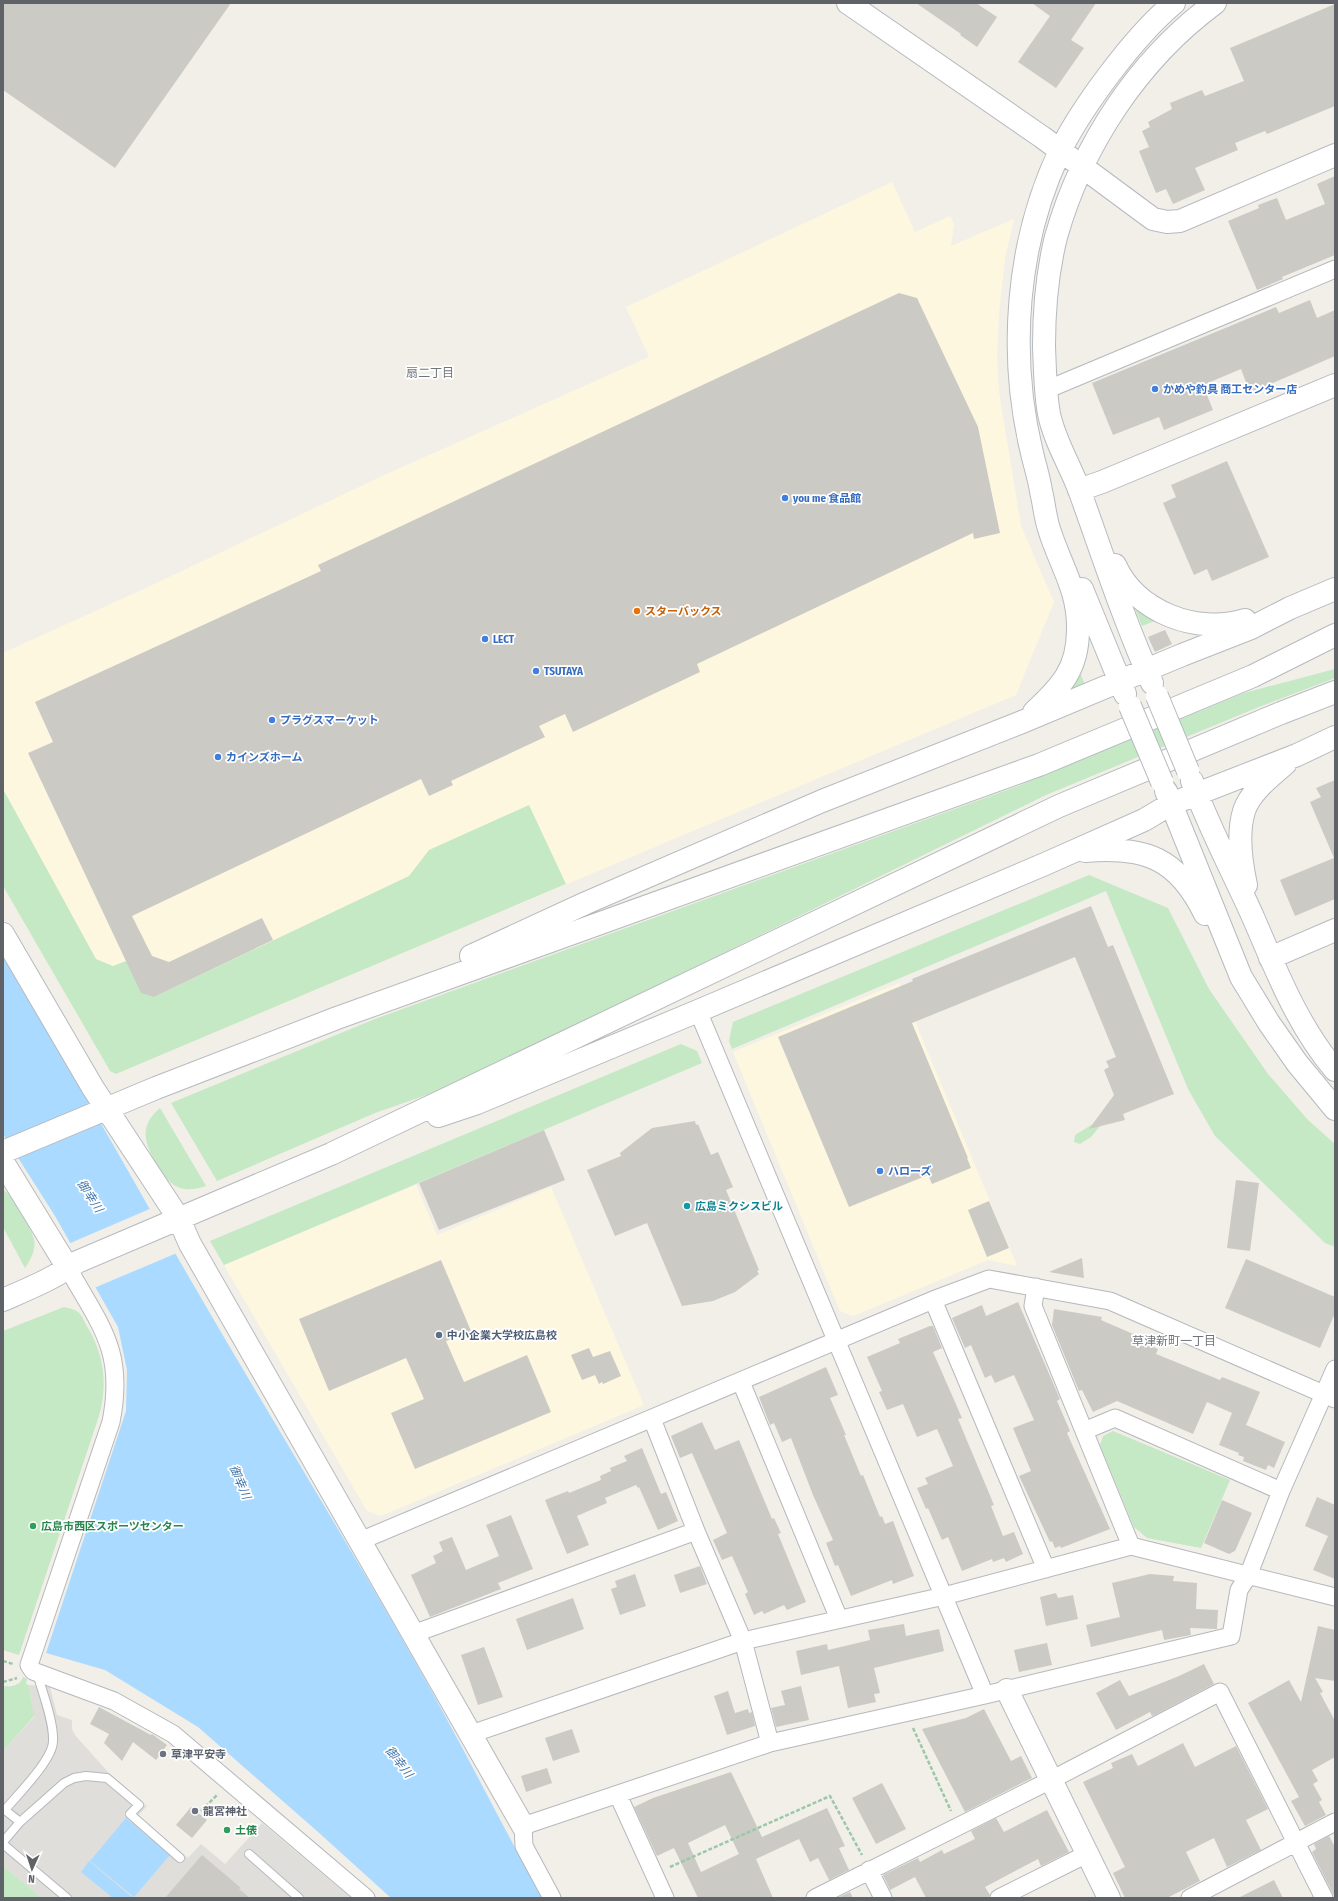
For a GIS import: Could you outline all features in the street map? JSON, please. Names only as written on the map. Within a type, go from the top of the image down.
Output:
[{"type":"street","points":[[848,3],[1060,151],[1153,219],[1167,222],[1180,221],[1335,155]]},
{"type":"street","points":[[1022,722],[1062,684],[1071,668],[1078,641],[1076,596],[1049,529],[1022,409],[1018,331],[1031,237],[1039,207],[1060,151],[1080,118],[1135,41],[1174,3]]},
{"type":"street","points":[[1215,3],[1176,36],[1146,68],[1124,95],[1082,168],[1056,238],[1050,271],[1045,302],[1044,331],[1046,390],[1049,413],[1056,441],[1079,490],[1093,532],[1146,671],[1206,817],[1253,917],[1270,958],[1302,1021],[1314,1041],[1335,1070]]},
{"type":"street","points":[[1046,390],[1335,269]]},
{"type":"street","points":[[1079,490],[1102,482],[1335,385]]},
{"type":"street","points":[[1041,490],[1162,782],[1241,978]]},
{"type":"street","points":[[1093,532],[1105,543],[1118,571],[1125,582],[1138,596],[1160,611],[1193,623],[1219,625],[1238,622],[1335,582]]},
{"type":"street","points":[[337,1018],[600,896],[822,801],[1022,722],[1251,628],[1290,608],[1335,589]]},
{"type":"street","points":[[366,1898],[194,1750],[173,1734],[114,1701],[33,1671],[29,1665],[111,1422],[115,1399],[114,1364],[109,1342],[73,1265],[5,1154],[156,1088],[337,1018],[1040,765],[1253,676],[1335,635]]},
{"type":"street","points":[[1253,676],[1335,653]]},
{"type":"street","points":[[3,1300],[27,1290],[73,1265],[331,1154],[1059,806],[1335,692]]},
{"type":"street","points":[[331,1154],[477,1103],[1045,864],[1144,820],[1171,804],[1297,755],[1335,737]]},
{"type":"street","points":[[1253,917],[1241,856],[1244,811],[1258,790],[1297,755]]},
{"type":"street","points":[[1045,864],[1080,852],[1109,849],[1148,855],[1158,859],[1178,875],[1202,908],[1222,949],[1269,1023],[1296,1063],[1335,1109]]},
{"type":"street","points":[[1270,958],[1335,930]]},
{"type":"street","points":[[3,934],[92,1088],[101,1111],[170,1222],[190,1244],[471,1734],[523,1826],[524,1846],[552,1898]]},
{"type":"street","points":[[698,1011],[985,1696]]},
{"type":"street","points":[[360,1541],[652,1420],[933,1300],[989,1279],[1036,1286],[1110,1301],[1330,1396]]},
{"type":"street","points":[[1036,1286],[1033,1306],[1131,1546]]},
{"type":"street","points":[[933,1300],[1046,1569]]},
{"type":"street","points":[[523,1826],[770,1743],[905,1712],[985,1696],[1231,1636],[1239,1590],[1248,1576],[1281,1491],[1330,1396],[1335,1369]]},
{"type":"street","points":[[742,1382],[839,1619]]},
{"type":"street","points":[[1084,1431],[1115,1418],[1281,1491]]},
{"type":"street","points":[[652,1420],[696,1531],[743,1641],[770,1743]]},
{"type":"street","points":[[413,1634],[696,1531]]},
{"type":"street","points":[[471,1734],[743,1641],[944,1596],[1131,1546],[1335,1597]]},
{"type":"street","points":[[1007,1690],[1109,1898]]},
{"type":"street","points":[[815,1898],[1051,1780],[1220,1692],[1324,1898]]},
{"type":"street","points":[[618,1795],[652,1874],[665,1898]]},
{"type":"street","points":[[1190,1898],[1335,1822]]},
{"type":"street","points":[[999,1898],[1087,1854]]},
{"type":"street","points":[[869,1870],[883,1898]]},
{"type":"lane","points":[[20,1822],[5,1810],[48,1758],[54,1742],[36,1672]]},
{"type":"lane","points":[[67,1898],[3,1843],[20,1822],[55,1790],[74,1778],[97,1776],[107,1778],[139,1805],[130,1814],[180,1858]]},
{"type":"lane","points":[[249,1854],[299,1898]]},
{"type":"path","points":[[905,1712],[958,1826]]},
{"type":"path","points":[[652,1874],[830,1796],[869,1870]]},
{"type":"path","points":[[201,1812],[215,1797]]},
{"type":"shaded area","points":[[892,182],[915,232],[950,216],[954,224],[951,246],[1014,219],[1005,258],[999,313],[997,358],[999,392],[1021,526],[1054,602],[1016,695],[116,1074],[110,1071],[3,886],[3,653],[146,588],[380,477],[649,357],[626,307]]},
{"type":"shaded area","name":"ハローズ","points":[[899,983],[1017,1266],[988,1260],[853,1316],[840,1311],[733,1052]]},
{"type":"shaded area","name":"中小企業大学校広島校","points":[[416,1185],[437,1235],[551,1187],[644,1405],[381,1516],[367,1511],[224,1265]]},
{"type":"shaded area","points":[[29,1685],[50,1687],[57,1715],[72,1720],[72,1729],[75,1735],[108,1772],[147,1806],[138,1816],[188,1858],[201,1844],[225,1864],[262,1823],[351,1898],[42,1898],[3,1866],[3,1751],[35,1716],[30,1706],[31,1697]]},
{"type":"green space","points":[[1134,606],[1156,618],[1155,621],[1142,626]]},
{"type":"green space","points":[[1335,669],[1335,678],[1259,707],[1046,795],[452,1086],[375,1113],[217,1181],[171,1103],[375,1019],[1018,786],[1244,693]]},
{"type":"green space","points":[[1080,672],[1086,688],[1067,693]]},
{"type":"green space","points":[[3,789],[96,959],[113,966],[126,961],[154,997],[409,876],[429,850],[529,805],[566,884],[116,1074],[110,1071],[3,886]]},
{"type":"green space","points":[[1089,875],[1168,908],[1209,989],[1268,1074],[1308,1120],[1335,1144],[1335,1247],[1325,1243],[1215,1136],[1188,1089],[1106,891],[732,1049],[729,1041],[733,1022]]},
{"type":"green space","points":[[681,1044],[697,1051],[702,1063],[224,1265],[210,1241]]},
{"type":"green space","points":[[160,1108],[206,1186],[189,1189],[176,1186],[170,1182],[156,1163],[146,1141],[146,1128],[153,1115]]},
{"type":"green space","points":[[1093,1124],[1100,1126],[1091,1137],[1080,1144],[1074,1142],[1075,1135]]},
{"type":"green space","points":[[3,1190],[16,1204],[26,1220],[34,1239],[32,1254],[25,1268],[3,1227]]},
{"type":"green space","name":"広島市西区スポーツセンター","points":[[64,1307],[75,1310],[79,1313],[94,1339],[103,1372],[103,1395],[98,1419],[19,1655],[3,1650],[3,1331]]},
{"type":"green space","points":[[1113,1431],[1230,1480],[1201,1548],[1147,1538],[1134,1527],[1100,1445],[1103,1436]]},
{"type":"green space","points":[[23,1677],[27,1679],[26,1684],[29,1685],[31,1704],[35,1715],[3,1751],[3,1686],[18,1684]]},
{"type":"green space","points":[[3,1866],[42,1898],[3,1898]]},
{"type":"water","name":"御幸川","points":[[3,956],[418,1667],[450,1724],[542,1898],[391,1898],[198,1727],[105,1670],[46,1653],[126,1411],[127,1370],[118,1327],[55,1216],[3,1134]]},
{"type":"water","points":[[126,1818],[170,1855],[134,1897],[90,1861]]},
{"type":"water","points":[[89,1861],[133,1898],[113,1898],[81,1872]]},
{"type":"pier","points":[[152,1208],[177,1253],[94,1288],[68,1244]]},
{"type":"building","points":[[3,3],[231,3],[115,168],[3,90]]},
{"type":"building","points":[[916,3],[976,3],[997,17],[977,47]]},
{"type":"building","points":[[1032,3],[1096,3],[1071,40],[1084,48],[1056,88],[1018,62],[1050,16]]},
{"type":"building","points":[[1335,4],[1335,106],[1267,134],[1265,131],[1235,143],[1238,150],[1195,168],[1205,190],[1173,204],[1166,189],[1156,193],[1139,151],[1149,147],[1142,131],[1150,127],[1148,122],[1172,109],[1170,103],[1202,90],[1205,96],[1244,81],[1230,48]]},
{"type":"building","points":[[1335,176],[1335,255],[1282,277],[1283,279],[1257,290],[1228,221],[1259,208],[1258,205],[1277,198],[1286,220],[1325,204],[1317,184]]},
{"type":"building","points":[[899,293],[917,298],[978,427],[1000,533],[974,539],[973,533],[697,664],[700,672],[573,732],[565,714],[539,726],[545,737],[451,781],[453,785],[429,796],[421,779],[132,916],[152,956],[169,962],[262,918],[273,940],[154,997],[141,993],[28,753],[53,742],[35,702],[321,571],[318,565]]},
{"type":"building","points":[[1310,300],[1317,318],[1335,310],[1335,356],[1250,393],[1241,369],[1203,385],[1213,410],[1164,430],[1159,417],[1113,435],[1092,383],[1276,307],[1279,313]]},
{"type":"building","points":[[1227,461],[1269,557],[1212,581],[1207,569],[1194,575],[1163,503],[1176,497],[1171,485]]},
{"type":"building","points":[[1165,630],[1172,644],[1155,652],[1148,637]]},
{"type":"building","points":[[1335,780],[1335,899],[1295,916],[1280,880],[1334,858],[1310,802],[1321,797],[1316,788]]},
{"type":"building","points":[[1091,906],[1108,947],[1113,945],[1174,1094],[1123,1114],[1125,1120],[1089,1129],[1114,1095],[1104,1070],[1109,1067],[1106,1061],[1116,1057],[1075,957],[912,1023],[971,1168],[932,1184],[928,1175],[849,1207],[778,1037],[913,981],[912,979]]},
{"type":"building","name":"広島ミクシスビル","points":[[695,1121],[696,1125],[698,1124],[711,1155],[718,1152],[733,1187],[726,1190],[759,1270],[757,1271],[759,1274],[735,1292],[713,1301],[682,1306],[647,1223],[615,1236],[587,1170],[621,1156],[620,1153],[652,1128]]},
{"type":"building","points":[[544,1130],[565,1180],[439,1230],[419,1183]]},
{"type":"building","points":[[1236,1180],[1259,1183],[1250,1251],[1227,1248]]},
{"type":"building","points":[[989,1201],[1009,1248],[987,1257],[968,1210]]},
{"type":"building","points":[[1082,1258],[1084,1278],[1049,1272]]},
{"type":"building","points":[[1246,1259],[1335,1297],[1335,1313],[1320,1348],[1225,1308]]},
{"type":"building","points":[[441,1260],[471,1331],[446,1341],[464,1382],[527,1355],[551,1412],[415,1469],[391,1413],[424,1399],[406,1358],[329,1391],[299,1319]]},
{"type":"building","points":[[1018,1302],[1060,1399],[1057,1401],[1070,1431],[1067,1433],[1110,1529],[1061,1548],[1060,1546],[1055,1548],[1052,1541],[1050,1542],[1019,1476],[1031,1471],[1013,1428],[1034,1420],[1014,1375],[995,1383],[991,1375],[985,1378],[971,1345],[965,1348],[952,1318],[982,1305],[986,1316]]},
{"type":"building","points":[[1054,1309],[1102,1317],[1101,1320],[1140,1337],[1138,1341],[1158,1349],[1156,1354],[1220,1380],[1222,1377],[1260,1392],[1246,1425],[1285,1442],[1274,1468],[1268,1465],[1266,1470],[1243,1461],[1244,1457],[1238,1455],[1239,1453],[1219,1445],[1232,1413],[1207,1402],[1193,1434],[1117,1401],[1093,1412],[1082,1390],[1079,1391],[1052,1325]]},
{"type":"building","points":[[933,1326],[942,1348],[933,1352],[962,1418],[958,1419],[994,1505],[991,1506],[1003,1536],[1014,1532],[1023,1554],[1006,1562],[1004,1558],[993,1562],[992,1559],[962,1571],[948,1537],[942,1540],[928,1508],[926,1509],[917,1488],[928,1484],[925,1478],[953,1466],[937,1429],[917,1437],[903,1404],[887,1410],[879,1392],[882,1391],[867,1357],[900,1343],[898,1339]]},
{"type":"building","points":[[589,1348],[593,1357],[610,1351],[621,1376],[603,1384],[602,1382],[599,1384],[595,1375],[582,1380],[571,1355]]},
{"type":"building","points":[[826,1367],[838,1395],[830,1398],[846,1435],[844,1435],[861,1476],[863,1475],[880,1517],[882,1516],[885,1524],[893,1521],[914,1576],[893,1584],[892,1580],[851,1596],[838,1565],[835,1566],[826,1543],[833,1540],[813,1495],[791,1438],[782,1442],[774,1423],[770,1425],[759,1397]]},
{"type":"building","points":[[702,1422],[715,1450],[739,1440],[772,1519],[774,1518],[781,1533],[778,1534],[806,1602],[787,1610],[784,1605],[764,1614],[762,1611],[754,1615],[745,1594],[748,1592],[732,1556],[722,1560],[713,1540],[727,1533],[692,1453],[680,1458],[671,1436]]},
{"type":"building","points":[[642,1448],[661,1494],[666,1492],[678,1521],[658,1530],[639,1487],[638,1488],[636,1485],[605,1498],[607,1503],[577,1516],[589,1545],[567,1554],[545,1500],[568,1491],[569,1493],[601,1480],[600,1476],[611,1471],[610,1468],[627,1461],[624,1456]]},
{"type":"building","points":[[1317,1497],[1335,1505],[1335,1579],[1313,1570],[1328,1536],[1305,1526]]},
{"type":"building","points":[[1222,1500],[1252,1513],[1235,1551],[1229,1554],[1204,1543]]},
{"type":"building","points":[[511,1515],[533,1569],[498,1583],[501,1589],[430,1617],[411,1575],[436,1563],[433,1556],[443,1551],[439,1542],[452,1537],[466,1570],[499,1556],[486,1525]]},
{"type":"building","points":[[700,1566],[707,1584],[680,1593],[674,1575]]},
{"type":"building","points":[[635,1574],[646,1606],[620,1615],[611,1589],[617,1587],[615,1581]]},
{"type":"building","points":[[1150,1574],[1174,1576],[1173,1581],[1197,1583],[1196,1609],[1218,1610],[1217,1629],[1190,1628],[1191,1635],[1164,1640],[1162,1630],[1091,1647],[1086,1625],[1120,1617],[1112,1583]]},
{"type":"building","points":[[1056,1593],[1058,1598],[1073,1595],[1078,1619],[1046,1626],[1040,1597]]},
{"type":"building","points":[[573,1598],[584,1629],[527,1650],[516,1619]]},
{"type":"building","points":[[904,1624],[906,1636],[939,1629],[944,1651],[874,1668],[880,1693],[874,1694],[876,1702],[848,1708],[839,1666],[801,1675],[796,1651],[827,1644],[828,1650],[870,1640],[868,1630]]},
{"type":"building","points":[[1318,1626],[1335,1630],[1335,1681],[1315,1678],[1323,1692],[1320,1693],[1335,1721],[1335,1757],[1312,1770],[1318,1781],[1313,1784],[1322,1800],[1319,1802],[1326,1815],[1305,1826],[1291,1801],[1299,1797],[1248,1703],[1289,1680],[1301,1702]]},
{"type":"building","points":[[1047,1643],[1052,1665],[1019,1672],[1014,1650]]},
{"type":"building","points":[[484,1647],[503,1697],[478,1705],[461,1655]]},
{"type":"building","points":[[1204,1664],[1214,1684],[1155,1715],[1152,1716],[1150,1712],[1116,1730],[1096,1693],[1120,1680],[1129,1696],[1179,1676]]},
{"type":"building","points":[[801,1686],[809,1720],[776,1727],[771,1708],[785,1705],[781,1691]]},
{"type":"building","points":[[728,1691],[735,1713],[748,1709],[749,1713],[752,1712],[755,1726],[727,1735],[714,1696]]},
{"type":"building","points":[[99,1707],[151,1735],[152,1734],[167,1745],[156,1760],[133,1742],[122,1761],[104,1743],[109,1734],[90,1724]]},
{"type":"building","points":[[984,1709],[1011,1761],[1021,1756],[1032,1778],[965,1812],[922,1729],[966,1718]]},
{"type":"building","points":[[572,1729],[580,1752],[553,1761],[545,1738]]},
{"type":"building","points":[[1183,1743],[1195,1767],[1236,1746],[1268,1809],[1246,1820],[1261,1850],[1227,1867],[1214,1838],[1186,1852],[1200,1881],[1167,1898],[1125,1898],[1113,1873],[1125,1867],[1083,1782],[1113,1768],[1111,1763],[1132,1754],[1138,1766]]},
{"type":"building","points":[[547,1768],[552,1783],[526,1792],[521,1776]]},
{"type":"building","points":[[731,1772],[762,1837],[827,1808],[845,1846],[839,1848],[849,1870],[829,1880],[818,1858],[810,1862],[799,1839],[756,1859],[773,1898],[698,1898],[674,1848],[657,1856],[634,1807],[653,1798]],"holes":[[[725,1825],[739,1854],[701,1872],[688,1843]]]},
{"type":"building","points":[[882,1783],[906,1829],[876,1844],[852,1798]]},
{"type":"building","points":[[191,1807],[207,1820],[192,1838],[176,1825]]},
{"type":"building","points":[[1047,1810],[1069,1852],[1041,1866],[1038,1859],[985,1887],[990,1895],[989,1898],[926,1898],[915,1877],[890,1890],[883,1875],[918,1858],[920,1862],[942,1850],[944,1854],[975,1839],[971,1831],[996,1818],[1004,1832]]},
{"type":"building","points":[[1329,1836],[1335,1847],[1335,1898],[1312,1852],[1316,1849],[1314,1844]]},
{"type":"building","points":[[202,1855],[241,1888],[239,1889],[250,1898],[165,1898]]},
{"type":"building","points":[[1274,1880],[1283,1898],[1238,1898]]},
{"type":"building","points":[[850,1892],[853,1898],[837,1898]]},
{"type":"place","name":"かめや釣具 商工センター店","points":[[1155,389]]},
{"type":"place","name":"you me 食品館","points":[[785,498]]},
{"type":"place","name":"スターバックス","points":[[637,611]]},
{"type":"place","name":"LECT","points":[[485,639]]},
{"type":"place","name":"TSUTAYA","points":[[536,671]]},
{"type":"place","name":"プラグスマーケット","points":[[272,720]]},
{"type":"place","name":"カインズホーム","points":[[218,757]]},
{"type":"place","name":"ハローズ","points":[[880,1171]]},
{"type":"place","name":"広島ミクシスビル","points":[[687,1206]]},
{"type":"place","name":"中小企業大学校広島校","points":[[439,1335]]},
{"type":"place","name":"広島市西区スポーツセンター","points":[[33,1526]]},
{"type":"place","name":"草津平安寺","points":[[163,1754]]},
{"type":"place","name":"龍宮神社","points":[[195,1811]]},
{"type":"place","name":"土俵","points":[[227,1830]]},
{"type":"district","name":"扇二丁目","points":[[430,373]]},
{"type":"district","name":"草津新町一丁目","points":[[1174,1341]]}]
